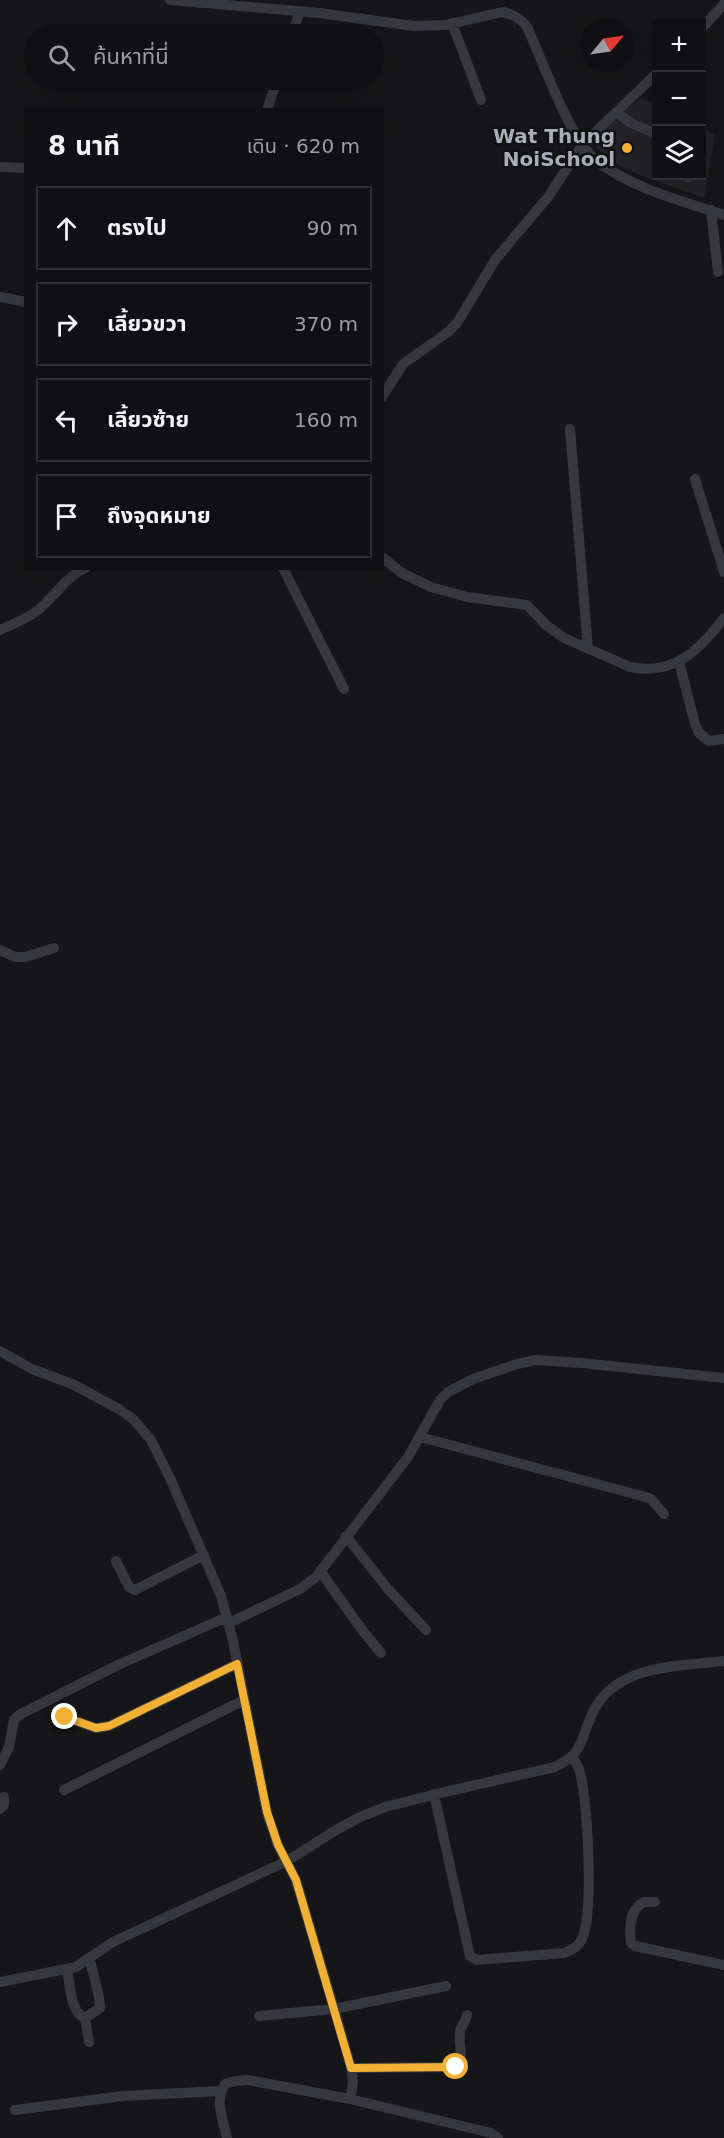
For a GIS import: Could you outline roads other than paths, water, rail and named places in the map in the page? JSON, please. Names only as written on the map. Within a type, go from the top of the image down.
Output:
[{"type":"street","points":[[170,0],[300,11],[414,26],[452,23],[502,12],[518,17],[527,27],[560,102],[583,144],[596,160],[620,176],[669,196],[724,214]]},
{"type":"street","points":[[502,12],[506,0]]},
{"type":"street","points":[[706,24],[724,4]]},
{"type":"street","points":[[295,24],[300,11]]},
{"type":"street","points":[[452,23],[481,99]]},
{"type":"street","points":[[384,394],[403,364],[448,332],[457,322],[495,260],[548,197],[583,144],[652,79]]},
{"type":"street","points":[[268,108],[274,90]]},
{"type":"street","points":[[617,112],[629,122],[652,132]]},
{"type":"street","points":[[0,167],[24,168]]},
{"type":"street","points":[[711,210],[718,272]]},
{"type":"street","points":[[0,297],[24,302]]},
{"type":"street","points":[[570,429],[588,649]]},
{"type":"street","points":[[695,479],[724,572]]},
{"type":"street","points":[[384,559],[402,573],[431,587],[467,597],[527,605],[554,632],[588,649],[642,669],[663,667],[679,662],[700,646],[724,618]]},
{"type":"street","points":[[0,630],[33,613],[73,575],[82,570]]},
{"type":"street","points":[[284,570],[344,689]]},
{"type":"street","points":[[679,662],[699,733],[709,741],[724,739]]},
{"type":"street","points":[[0,950],[15,957],[25,957],[54,948]]},
{"type":"street","points":[[0,1351],[32,1370],[72,1384],[99,1397],[119,1409],[144,1430],[152,1440],[221,1596],[228,1620],[267,1812],[278,1845],[296,1880],[334,2009],[351,2068],[353,2083],[350,2099]]},
{"type":"street","points":[[0,1765],[9,1747],[14,1720],[19,1715],[118,1665],[307,1586],[394,1476],[420,1437],[433,1410],[448,1392],[473,1379],[536,1360],[724,1378]]},
{"type":"street","points":[[420,1437],[642,1496],[651,1499],[664,1514]]},
{"type":"street","points":[[346,1536],[388,1589],[426,1630]]},
{"type":"street","points":[[116,1561],[129,1587],[135,1590],[204,1555]]},
{"type":"street","points":[[320,1571],[381,1653]]},
{"type":"street","points":[[0,1982],[68,1969],[90,1958],[113,1942],[287,1861],[336,1830],[385,1807],[555,1767],[572,1757],[580,1744],[594,1709],[602,1697],[621,1682],[639,1673],[655,1669],[724,1661]]},
{"type":"street","points":[[65,1717],[96,1728],[109,1726],[237,1664]]},
{"type":"street","points":[[64,1790],[244,1700]]},
{"type":"street","points":[[434,1794],[470,1956],[477,1960],[564,1953],[575,1948],[583,1937],[588,1895],[588,1848],[582,1786],[579,1768],[572,1757]]},
{"type":"street","points":[[0,1809],[4,1805],[4,1797]]},
{"type":"street","points":[[655,1902],[644,1902],[636,1907],[631,1916],[631,1943],[635,1946],[724,1965]]},
{"type":"street","points":[[85,2018],[100,2008],[90,1958]]},
{"type":"street","points":[[68,1969],[76,2010],[80,2016],[85,2018]]},
{"type":"street","points":[[259,2016],[334,2009],[446,1986]]},
{"type":"street","points":[[351,2068],[456,2067],[460,2062],[461,2031],[467,2015]]},
{"type":"street","points":[[85,2018],[89,2042]]},
{"type":"street","points":[[227,2138],[220,2105],[220,2091],[225,2084],[236,2080],[248,2080],[350,2099],[492,2133],[498,2138]]},
{"type":"street","points":[[15,2110],[123,2096],[220,2091]]},
{"type":"place","name":"Wat Thung NoiSchool","points":[[627,148]]}]
